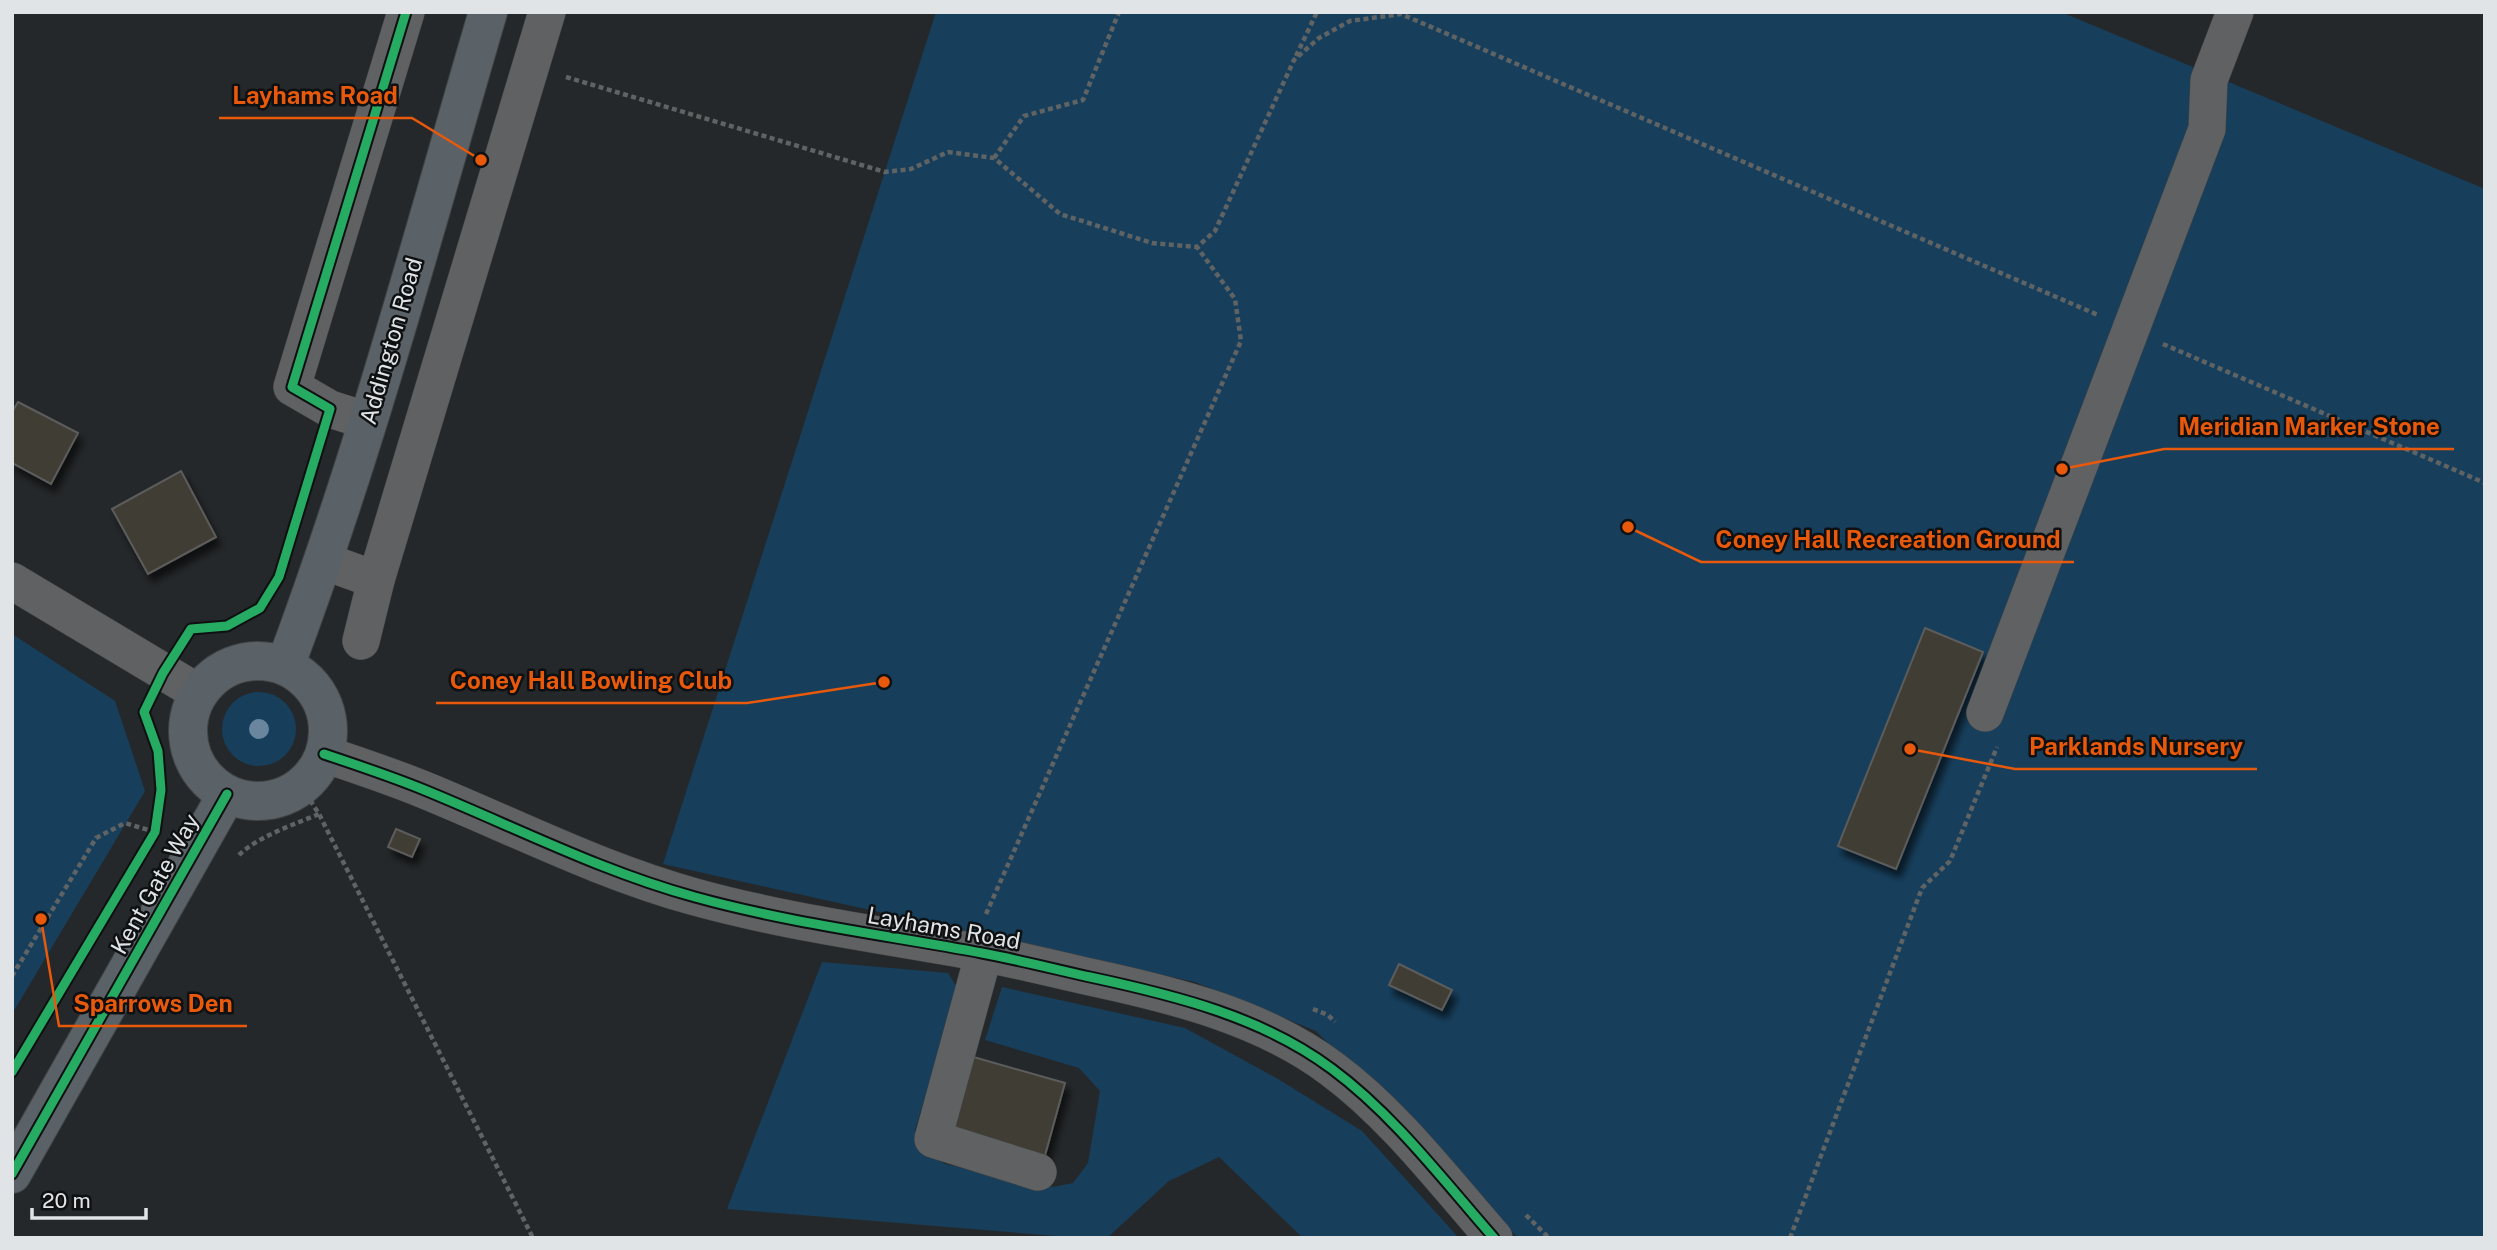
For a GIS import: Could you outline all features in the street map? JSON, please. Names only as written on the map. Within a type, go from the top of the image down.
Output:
[{"type":"main road","name":"Addington Road","points":[[285,666],[324,561],[368,421],[488,12]]},
{"type":"main road","points":[[261,661],[285,666],[305,680],[320,699],[327,722],[327,741],[317,768],[310,800],[282,797],[261,801],[240,799],[227,794],[204,776],[192,758],[188,737],[189,715],[199,693],[215,676],[237,664],[261,661]]},
{"type":"main road","name":"Kent Gate Way","points":[[12,1174],[227,794]]},
{"type":"street","points":[[368,421],[330,409],[292,387],[406,12]]},
{"type":"street","points":[[361,641],[376,580],[547,12]]},
{"type":"street","points":[[1985,713],[2207,129],[2209,80],[2235,12]]},
{"type":"street","points":[[324,561],[376,580]]},
{"type":"street","points":[[12,581],[199,693]]},
{"type":"street","name":"Layhams Road","points":[[324,754],[426,790],[577,857],[695,898],[860,932],[984,953],[1133,986],[1191,1002],[1259,1027],[1332,1068],[1378,1108],[1494,1238]]},
{"type":"street","points":[[984,953],[933,1139],[1038,1172]]},
{"type":"path","points":[[994,158],[1024,116],[1083,100],[1119,12]]},
{"type":"path","points":[[531,67],[885,172],[911,169],[948,152],[994,158],[1060,214],[1152,243],[1197,247],[1215,231],[1317,12]]},
{"type":"path","points":[[1294,60],[1319,38],[1350,21],[1401,14],[2485,483]]},
{"type":"path","points":[[986,914],[1241,341],[1235,299],[1197,247]]},
{"type":"path","points":[[1790,1238],[1922,887],[1950,861],[2001,737],[1985,713]]},
{"type":"path","points":[[12,976],[96,838],[125,823],[155,832],[222,873],[246,849],[293,825],[310,800],[533,1238]]},
{"type":"path","points":[[148,844],[155,832],[156,821]]},
{"type":"shaded area","points":[[936,12],[2061,12],[2485,189],[2485,1238],[1518,1238],[1316,1031],[1195,982],[663,864]]},
{"type":"shaded area","points":[[12,634],[115,701],[145,791],[12,1014]]},
{"type":"shaded area","points":[[259,692],[280,698],[290,708],[296,729],[290,750],[280,760],[259,766],[238,760],[228,750],[222,729],[228,708],[238,698]]},
{"type":"shaded area","points":[[822,962],[948,973],[958,989],[915,1130],[921,1152],[945,1164],[1053,1187],[1073,1183],[1088,1163],[1100,1091],[1079,1068],[985,1040],[1002,987],[1185,1028],[1278,1079],[1362,1131],[1459,1238],[1303,1238],[1219,1157],[1169,1181],[1107,1238],[727,1209]]},
{"type":"building","points":[[18,402],[78,433],[51,484],[12,463],[12,412]]},
{"type":"building","points":[[181,471],[216,537],[148,574],[112,509]]},
{"type":"building","points":[[1925,628],[1983,652],[1896,869],[1838,846]]},
{"type":"building","points":[[396,829],[420,839],[412,857],[388,847]]},
{"type":"building","points":[[1399,964],[1452,990],[1442,1010],[1389,985]]},
{"type":"building","points":[[970,1056],[1065,1083],[1044,1159],[949,1132]]},
{"type":"cycle path","points":[[12,1072],[155,832],[161,790],[158,751],[144,712],[163,673],[191,629],[227,626],[260,608],[279,577],[330,409],[292,387],[406,12]]},
{"type":"cycle path","points":[[324,754],[422,789],[625,874],[695,897],[802,921],[1023,962],[1185,1000],[1247,1022],[1305,1051],[1355,1087],[1397,1127],[1494,1238]]},
{"type":"cycle path","points":[[12,1174],[227,794]]},
{"type":"place","name":"Layhams Road","points":[[481,160]]},
{"type":"place","name":"Meridian Marker Stone","points":[[2062,469]]},
{"type":"place","name":"Coney Hall Recreation Ground","points":[[1628,527]]},
{"type":"place","name":"Coney Hall Bowling Club","points":[[884,682]]},
{"type":"place","name":"Parklands Nursery","points":[[1910,749]]},
{"type":"place","name":"Sparrows Den","points":[[41,919]]}]
